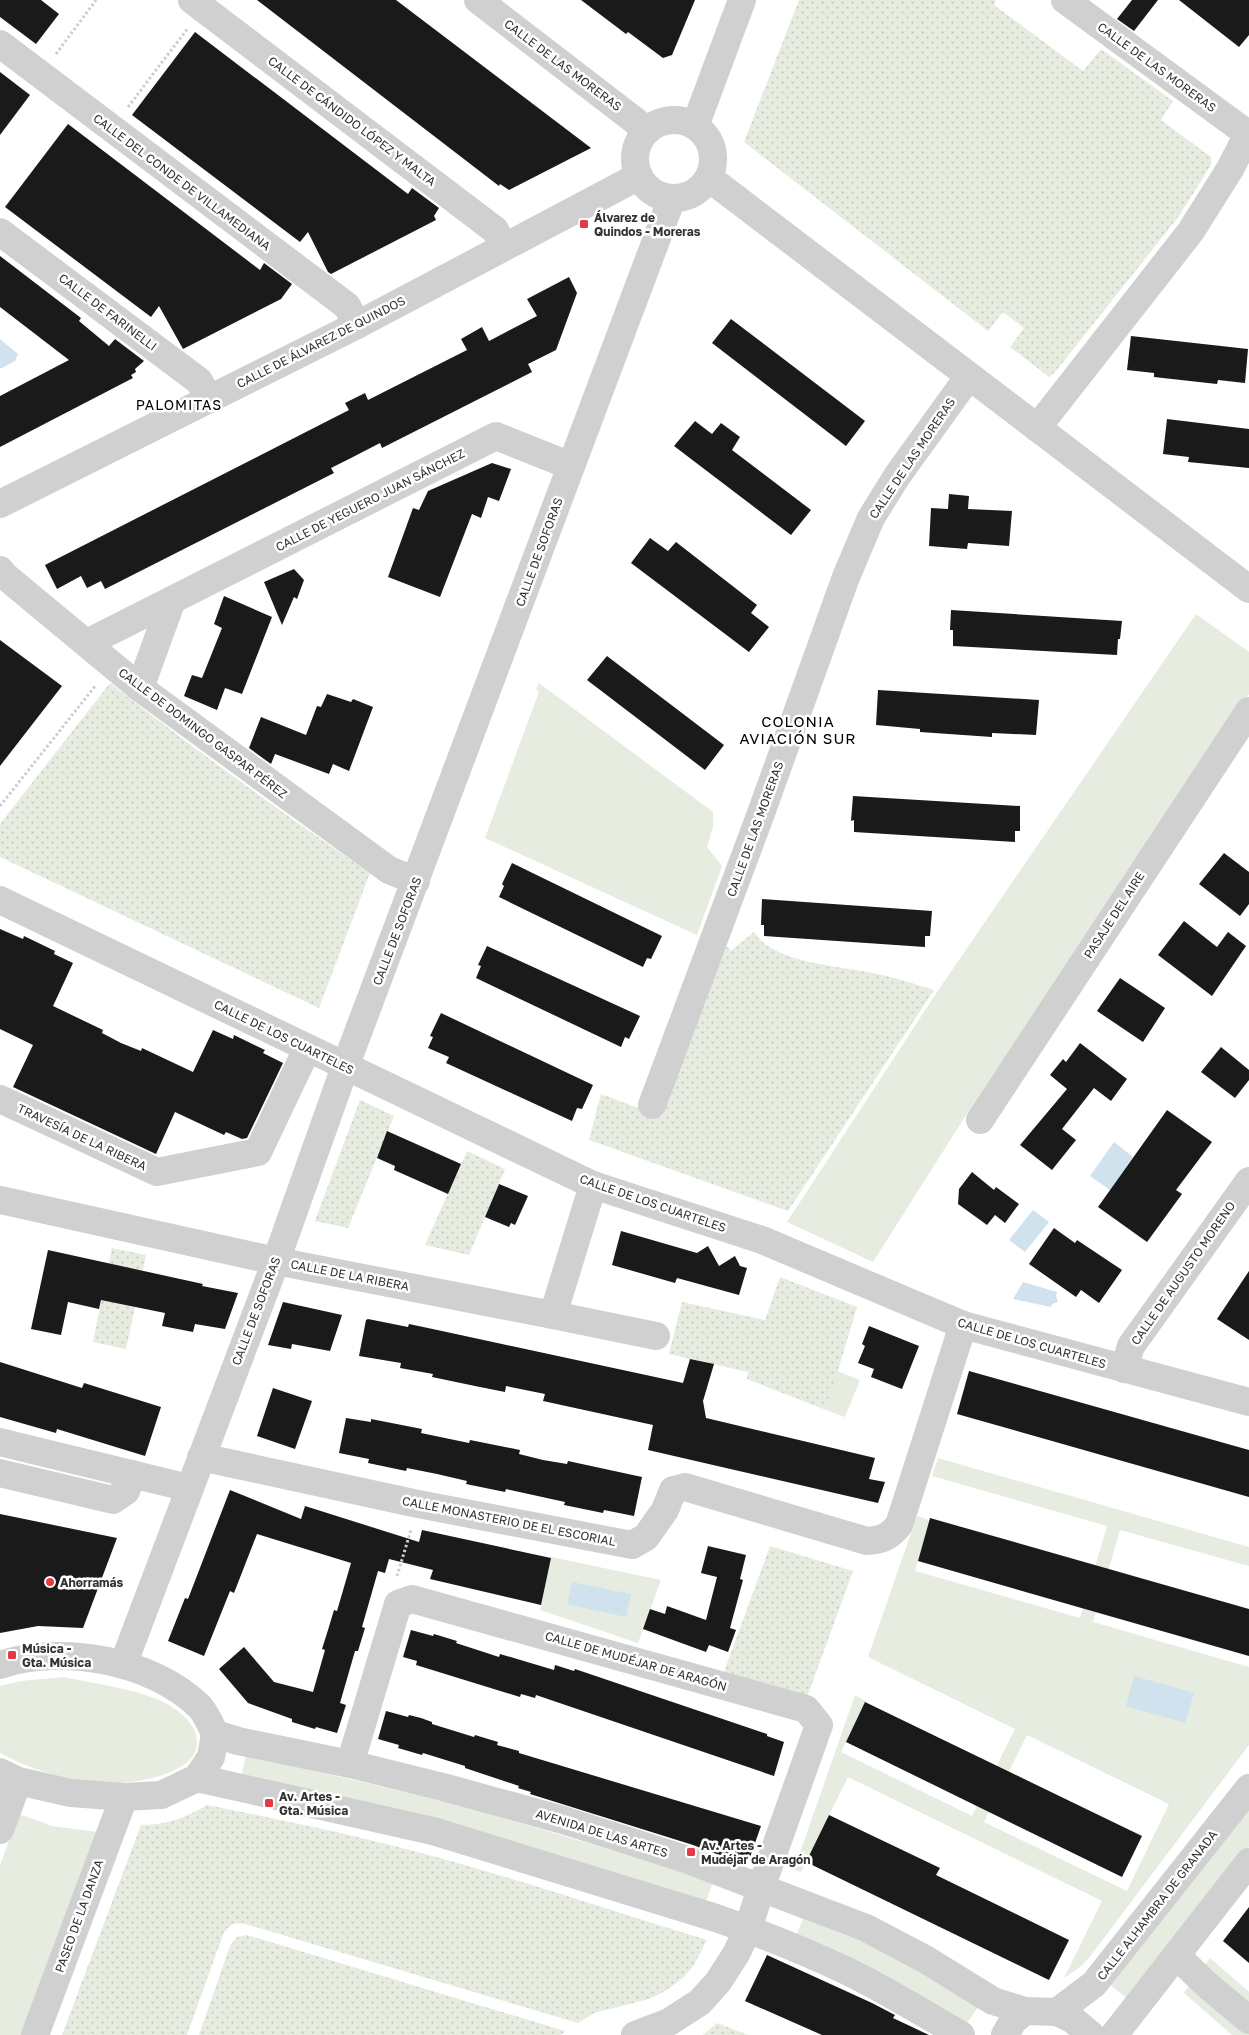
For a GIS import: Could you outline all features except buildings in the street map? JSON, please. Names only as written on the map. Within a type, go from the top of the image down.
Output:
[{"type":"street","name":"CALLE DE LAS MORERAS","points":[[478,0],[647,130]]},
{"type":"street","points":[[695,126],[742,0]]},
{"type":"street","name":"CALLE DE LAS MORERAS","points":[[1037,428],[1191,231],[1230,169],[1249,133],[1065,0]]},
{"type":"street","name":"CALLE DE CÁNDIDO LÓPEZ Y MALTA","points":[[198,4],[495,230],[504,248]]},
{"type":"street","name":"CALLE DEL CONDE DE VILLAMEDIANA","points":[[0,44],[348,306],[357,325]]},
{"type":"street","points":[[670,120],[683,121],[695,126],[704,133],[711,144],[714,155],[713,167],[709,178],[693,194],[672,198],[659,195],[647,188],[635,165],[636,152],[640,140],[647,130],[658,123],[670,120]]},
{"type":"street","name":"CALLE DE ÁLVAREZ DE QUINDOS","points":[[0,504],[357,325],[640,176]]},
{"type":"street","points":[[709,178],[1248,586]]},
{"type":"street","name":"CALLE DE SOFORAS","points":[[123,1665],[276,1261],[345,1067],[672,198]]},
{"type":"street","name":"CALLE DE FARINELLI","points":[[0,232],[199,381],[209,399]]},
{"type":"street","name":"CALLE DE LAS MORERAS","points":[[652,1105],[760,816],[846,577],[870,518],[897,476],[969,376]]},
{"type":"street","name":"CALLE DE YEGUERO JUAN SÁNCHEZ","points":[[86,643],[496,436],[571,466]]},
{"type":"street","name":"CALLE DE DOMINGO GASPAR PÉREZ","points":[[0,570],[140,688],[389,870],[416,881]]},
{"type":"street","points":[[140,688],[172,600]]},
{"type":"street","name":"PASAJE DEL AIRE","points":[[980,1120],[1249,711]]},
{"type":"street","name":"CALLE DE LOS CUARTELES","points":[[0,900],[593,1185],[762,1240],[963,1325],[1249,1402]]},
{"type":"street","name":"TRAVESÍA DE LA RIBERA","points":[[0,1099],[157,1172],[258,1152],[306,1048]]},
{"type":"street","name":"CALLE DE AUGUSTO MORENO","points":[[1124,1369],[1131,1346],[1249,1181]]},
{"type":"street","points":[[553,1315],[593,1185]]},
{"type":"street","name":"CALLE DE LA RIBERA","points":[[0,1200],[276,1261],[656,1336]]},
{"type":"street","name":"CALLE MONASTERIO DE EL ESCORIAL","points":[[201,1457],[418,1504],[632,1545],[646,1537],[665,1510],[673,1490],[685,1487],[867,1540],[883,1540],[892,1534],[899,1525],[963,1325]]},
{"type":"street","points":[[0,1442],[189,1488]]},
{"type":"street","points":[[0,1474],[113,1500],[126,1491],[132,1474]]},
{"type":"street","name":"CALLE DE MUDÉJAR DE ARAGÓN","points":[[398,1604],[412,1599],[806,1709],[819,1725],[748,1929],[736,1954],[718,1982],[700,2002],[669,2022],[635,2035]]},
{"type":"street","points":[[350,1764],[398,1604]]},
{"type":"street","points":[[0,1665],[13,1660],[69,1655],[123,1665],[167,1683],[201,1708],[215,1734],[211,1756],[197,1778],[161,1795],[124,1797],[71,1793],[9,1776],[0,1830]]},
{"type":"street","name":"AVENIDA DE LAS ARTES","points":[[215,1734],[238,1741],[350,1764],[443,1787],[563,1820],[688,1860],[866,1928],[925,1959],[993,2000],[1025,2011],[1057,2012]]},
{"type":"street","points":[[197,1778],[433,1831],[748,1929],[848,1971],[961,2035]]},
{"type":"street","name":"CALLE ALHAMBRA DE GRANADA","points":[[1057,2012],[1094,1984],[1249,1788]]},
{"type":"street","name":"PASEO DE LA DANZA","points":[[35,2035],[124,1797]]},
{"type":"street","points":[[1114,2035],[1249,1862]]},
{"type":"street","points":[[1177,1956],[1207,1985],[1249,2020]]},
{"type":"street","points":[[1005,2035],[1013,2021],[1025,2011]]},
{"type":"street","points":[[1057,2012],[1072,2019],[1091,2035]]},
{"type":"path","points":[[40,74],[96,0]]},
{"type":"path","points":[[111,129],[198,4]]},
{"type":"path","points":[[0,806],[112,665]]},
{"type":"path","points":[[398,1604],[395,1582],[418,1504]]},
{"type":"shaded area","points":[[799,0],[996,0],[994,5],[1083,71],[1101,49],[1173,101],[1161,120],[1211,157],[1211,165],[1179,216],[1056,371],[1049,377],[1010,347],[1024,328],[1003,312],[988,331],[744,142]]},
{"type":"shaded area","points":[[1196,614],[1249,652],[1249,694],[968,1112],[873,1262],[787,1222],[937,992]]},
{"type":"shaded area","points":[[110,683],[238,780],[370,873],[319,1008],[0,857],[0,824]]},
{"type":"shaded area","points":[[539,683],[713,812],[713,827],[707,847],[722,866],[697,935],[485,838],[539,692],[536,689]]},
{"type":"shaded area","points":[[754,932],[764,943],[794,958],[882,975],[934,990],[788,1211],[589,1140],[601,1094],[662,1117],[723,948],[728,947],[731,951]]},
{"type":"shaded area","points":[[360,1100],[394,1116],[348,1228],[315,1221]]},
{"type":"shaded area","points":[[467,1151],[505,1169],[469,1255],[425,1245]]},
{"type":"shaded area","points":[[112,1248],[146,1255],[126,1349],[93,1342]]},
{"type":"shaded area","points":[[780,1277],[857,1307],[826,1410],[747,1379],[748,1372],[669,1354],[682,1302],[765,1320]]},
{"type":"shaded area","points":[[837,1371],[860,1380],[845,1417],[826,1410]]},
{"type":"shaded area","points":[[938,1458],[1249,1547],[1249,1566],[1120,1530],[1093,1622],[1249,1667],[1249,1745],[1089,1958],[1079,1968],[1064,1978],[1102,1901],[848,1777],[801,1872],[794,1870],[855,1695],[866,1701],[841,1752],[972,1816],[1015,1729],[868,1657],[917,1516],[929,1520],[915,1571],[1080,1618],[1107,1526],[932,1476]],"holes":[[[1027,1735],[1169,1804],[1127,1891],[984,1822]]]},
{"type":"shaded area","points":[[770,1546],[853,1571],[806,1700],[724,1672]]},
{"type":"shaded area","points":[[551,1557],[661,1580],[638,1643],[540,1610]]},
{"type":"shaded area","points":[[64,1677],[144,1694],[167,1704],[182,1715],[194,1729],[197,1741],[195,1753],[186,1763],[159,1776],[127,1782],[101,1783],[62,1777],[24,1764],[0,1753],[0,1686],[21,1681]]},
{"type":"shaded area","points":[[246,1755],[439,1800],[558,1834],[713,1882],[705,1904],[241,1778]]},
{"type":"shaded area","points":[[207,1805],[336,1832],[414,1851],[707,1940],[694,1965],[683,1978],[667,1990],[649,1999],[594,2013],[578,2023],[242,1923],[232,1924],[224,1932],[187,2035],[62,2035],[141,1825],[159,1824],[176,1820]]},
{"type":"shaded area","points":[[1249,1807],[1249,1847],[1128,1999],[1110,1985]]},
{"type":"shaded area","points":[[19,1814],[52,1826],[98,1832],[22,2035],[0,2035],[0,1865]]},
{"type":"shaded area","points":[[803,1919],[860,1941],[918,1970],[979,2006],[967,2023],[854,1959],[796,1936]]},
{"type":"shaded area","points":[[247,1935],[565,2031],[561,2035],[199,2035],[230,1946],[237,1937]]},
{"type":"shaded area","points":[[1210,1958],[1249,1992],[1249,2035],[1232,2035],[1184,1993]]},
{"type":"shaded area","points":[[717,2023],[748,2035],[703,2035]]},
{"type":"water","points":[[0,339],[18,354],[15,361],[2,368],[0,368]]},
{"type":"water","points":[[1114,1142],[1133,1157],[1110,1190],[1090,1176]]},
{"type":"water","points":[[1033,1210],[1049,1222],[1025,1252],[1009,1240]]},
{"type":"water","points":[[1023,1282],[1057,1292],[1058,1302],[1052,1304],[1051,1307],[1013,1299]]},
{"type":"water","points":[[572,1582],[631,1594],[626,1617],[567,1604]]},
{"type":"water","points":[[1134,1676],[1194,1693],[1185,1723],[1126,1706]]},
{"type":"place","name":"Álvarez de Quindos - Moreras","points":[[584,224]]},
{"type":"place","name":"Ahorramás","points":[[50,1582]]},
{"type":"place","name":"Música - Gta. Música","points":[[12,1655]]},
{"type":"place","name":"Av. Artes - Gta. Música","points":[[269,1803]]},
{"type":"place","name":"Av. Artes - Mudéjar de Aragón","points":[[691,1852]]},
{"type":"district","name":"PALOMITAS","points":[[179,404]]},
{"type":"district","name":"COLONIA AVIACIÓN SUR","points":[[798,730]]}]
